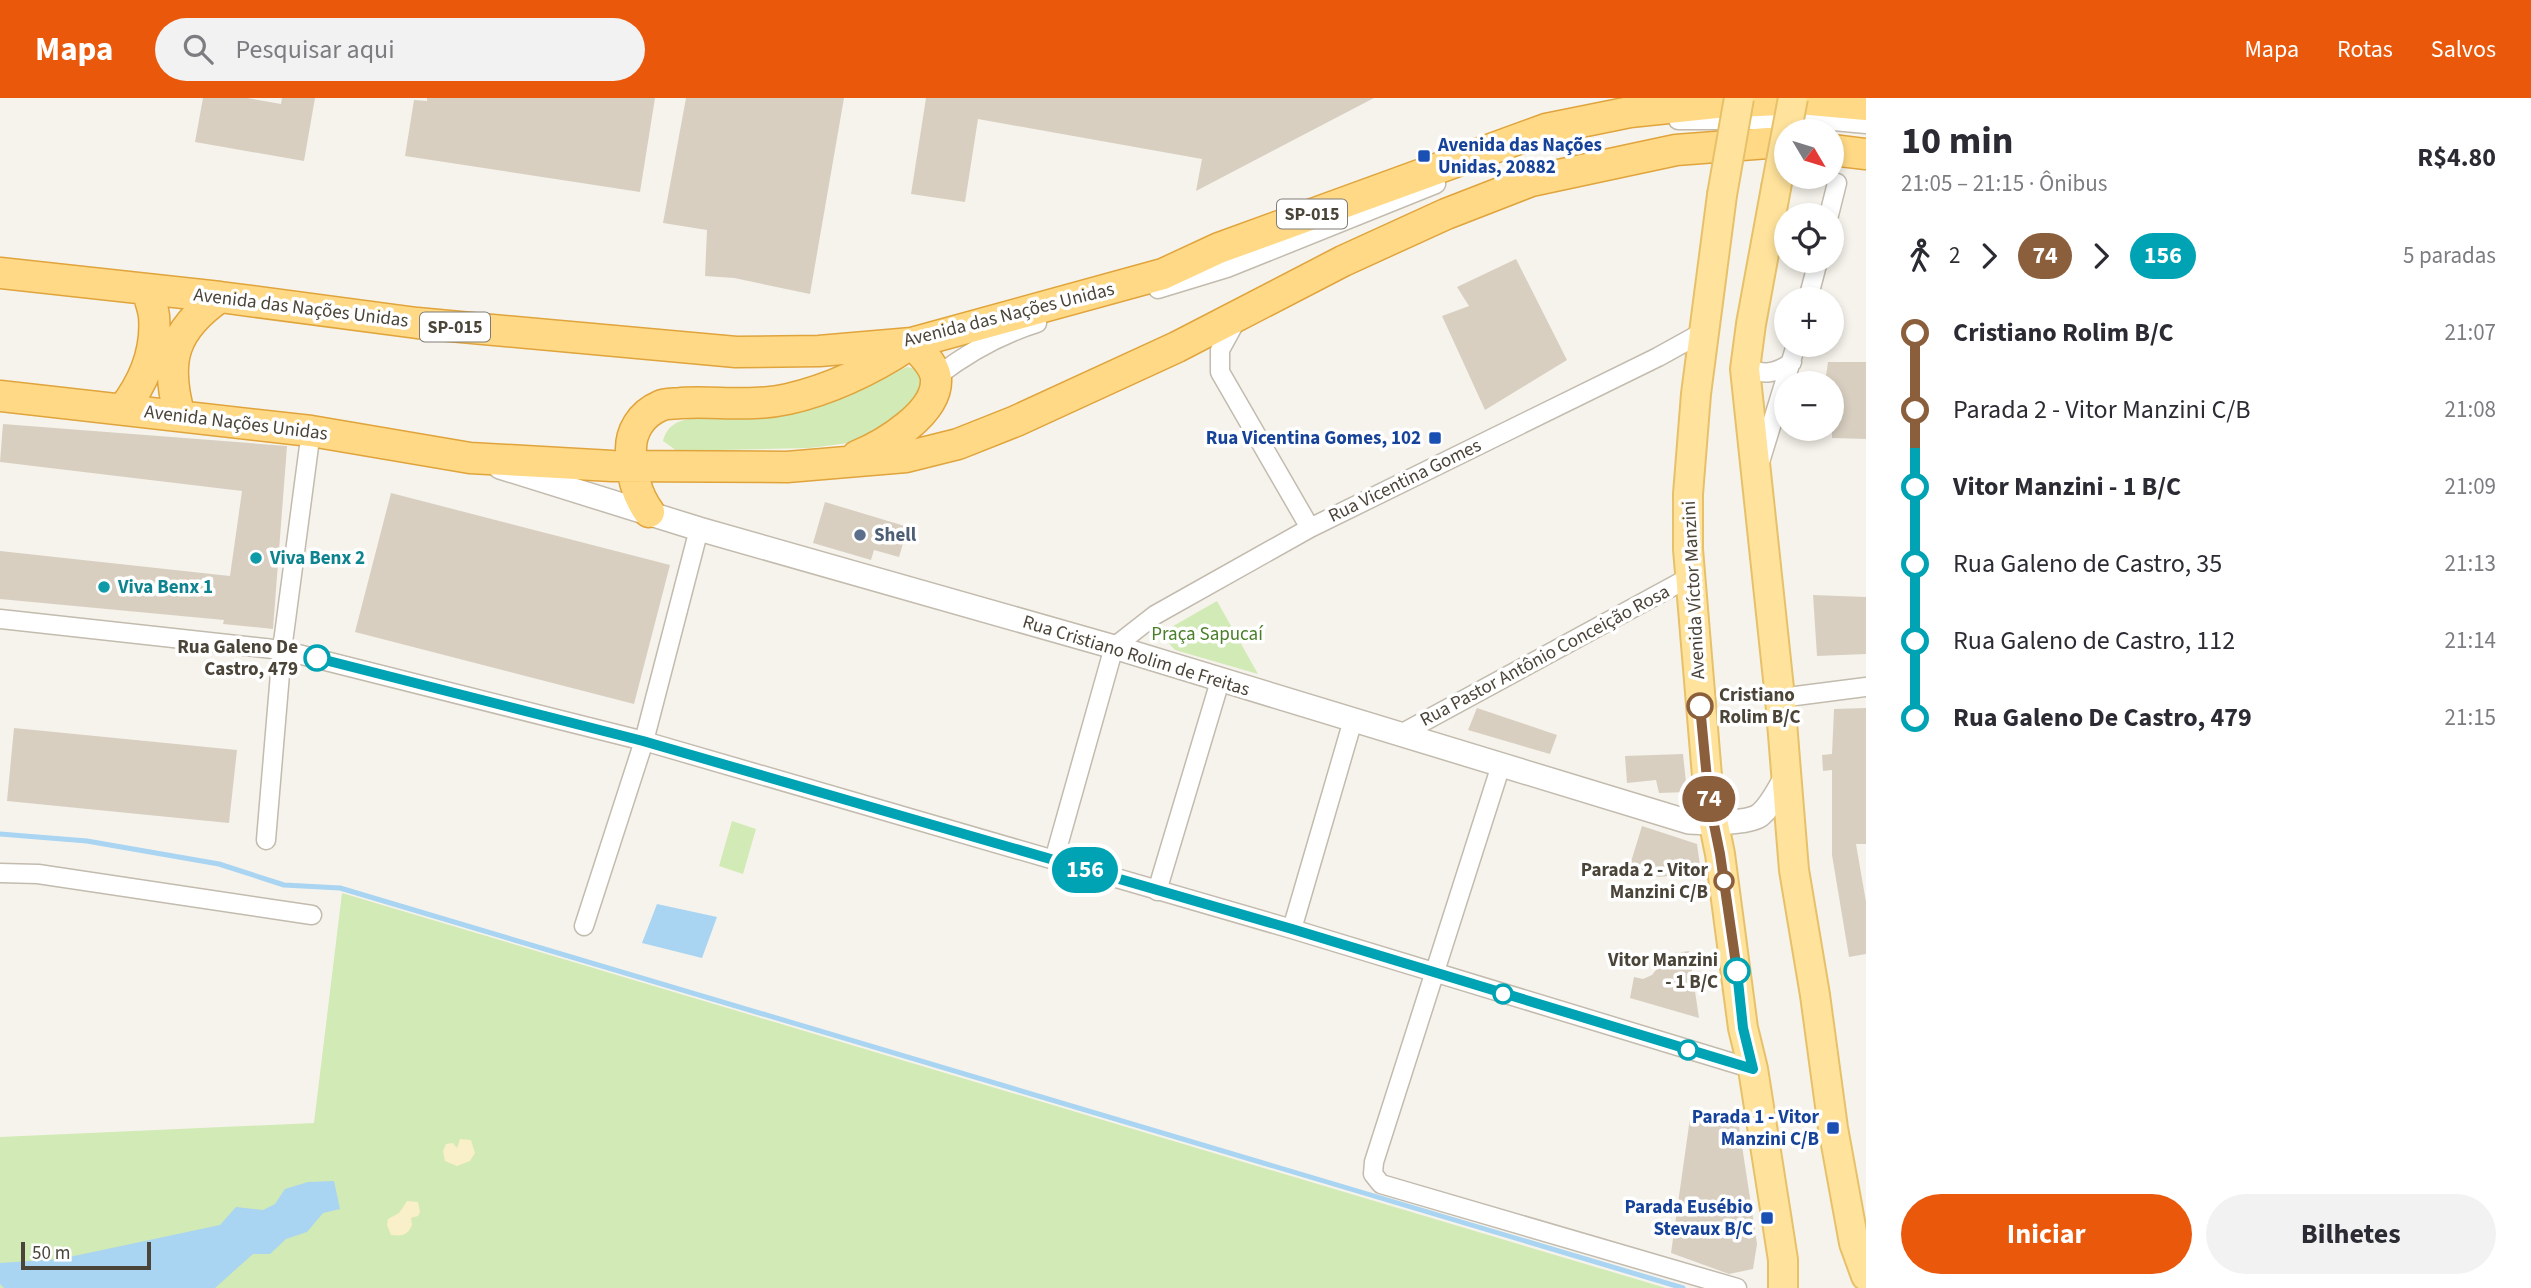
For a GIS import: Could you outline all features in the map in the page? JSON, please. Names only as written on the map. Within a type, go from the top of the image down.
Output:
[{"type":"highway","name":"Avenida das Nações Unidas","points":[[0,273],[220,297],[417,323],[736,352],[820,351],[912,343],[1163,274],[1219,248],[1546,129],[1629,112],[1716,103],[1799,99],[1866,105]]},
{"type":"highway","name":"SP-015","points":[[470,458],[631,466],[787,467],[906,457],[958,444],[1165,352],[1343,261],[1446,214],[1531,181],[1676,150],[1774,144]]},
{"type":"highway","points":[[1844,151],[1866,154]]},
{"type":"highway","points":[[123,409],[137,392],[148,370],[154,316],[147,289]]},
{"type":"highway","points":[[180,416],[173,374],[177,343],[198,312],[220,297]]},
{"type":"highway","points":[[649,512],[639,499],[631,466],[631,440],[634,429],[651,411],[662,405],[755,404],[787,400],[871,370],[912,343],[929,362],[936,377],[934,392],[920,413],[900,433],[837,464]]},
{"type":"highway","name":"Avenida Nações Unidas","points":[[0,396],[311,431],[470,458]]},
{"type":"main road","name":"Avenida Víctor Manzini","points":[[1739,98],[1722,195],[1691,443],[1688,494],[1690,577],[1706,773],[1737,972],[1743,1028],[1753,1069],[1783,1260],[1783,1288]]},
{"type":"main road","points":[[1793,98],[1745,369],[1780,698],[1794,870],[1833,1128],[1854,1243],[1866,1276]]},
{"type":"street","points":[[936,377],[997,337],[1227,268],[1446,181],[1562,139],[1618,125],[1681,119],[1823,120],[1866,124]]},
{"type":"street","points":[[1240,315],[1220,350],[1220,372],[1310,528]]},
{"type":"street","name":"Rua Vicentina Gomes","points":[[1114,647],[1155,615],[1310,528],[1658,357],[1705,331]]},
{"type":"street","points":[[1745,369],[1773,374],[1791,357]]},
{"type":"street","points":[[1755,477],[1793,357]]},
{"type":"street","points":[[266,840],[282,650],[311,431]]},
{"type":"street","name":"Rua Cristiano Rolim de Freitas","points":[[470,458],[614,504],[1114,647],[1683,820],[1714,824],[1758,817],[1774,799],[1786,779]]},
{"type":"street","points":[[584,926],[643,741],[699,528]]},
{"type":"street","name":"Rua Pastor Antônio Conceição Rosa","points":[[1399,735],[1690,577]]},
{"type":"street","points":[[0,619],[282,650],[643,741],[1292,929],[1753,1069]]},
{"type":"street","points":[[1054,860],[1114,647]]},
{"type":"street","points":[[1157,891],[1220,681]]},
{"type":"street","points":[[1780,698],[1866,687]]},
{"type":"street","points":[[1292,929],[1353,720]]},
{"type":"street","points":[[1501,765],[1374,1162],[1373,1174],[1381,1184],[1737,1288]]},
{"type":"street","points":[[0,873],[38,873],[312,915]]},
{"type":"green space","points":[[907,367],[917,369],[923,384],[909,411],[856,442],[810,448],[677,451],[663,441],[667,432],[680,421],[782,415],[855,390]]},
{"type":"green space","name":"Praça Sapucaí","points":[[1217,601],[1258,674],[1175,650],[1166,640],[1168,629]]},
{"type":"green space","points":[[732,821],[756,829],[743,874],[719,866]]},
{"type":"green space","points":[[342,893],[1666,1288],[0,1288],[0,1137],[314,1123]]},
{"type":"sand","points":[[460,1139],[471,1140],[475,1153],[470,1161],[457,1166],[445,1161],[443,1151],[446,1144],[453,1143],[457,1148]]},
{"type":"sand","points":[[407,1201],[418,1202],[420,1212],[418,1216],[411,1218],[412,1225],[406,1233],[391,1235],[388,1219],[399,1213]]},
{"type":"water","points":[[657,904],[717,917],[702,958],[642,943]]},
{"type":"water","points":[[334,1181],[340,1209],[323,1213],[307,1232],[286,1239],[270,1254],[253,1254],[215,1288],[4,1288],[0,1284],[0,1263],[60,1259],[220,1225],[236,1207],[263,1210],[275,1204],[285,1189],[308,1182]]},
{"type":"building","points":[[203,98],[247,98],[281,104],[282,98],[315,98],[304,161],[195,142]]},
{"type":"building","points":[[427,98],[655,98],[640,192],[405,156],[414,100],[427,101]]},
{"type":"building","points":[[686,98],[844,98],[810,294],[734,278],[705,276],[707,230],[663,223]]},
{"type":"building","points":[[926,98],[1374,98],[1196,191],[1202,159],[978,119],[965,202],[911,194]]},
{"type":"building","points":[[1516,259],[1567,360],[1485,410],[1442,316],[1469,306],[1457,287]]},
{"type":"building","points":[[1828,362],[1866,362],[1866,439],[1844,438],[1844,371],[1827,371]]},
{"type":"building","name":"Viva Benx 2","points":[[3,424],[287,446],[273,629],[223,624],[224,620],[0,599],[0,551],[230,576],[242,491],[0,462]]},
{"type":"building","points":[[391,493],[670,565],[634,704],[355,632]]},
{"type":"building","name":"Shell","points":[[825,502],[908,527],[899,557],[874,550],[871,560],[813,543]]},
{"type":"building","points":[[1813,595],[1866,597],[1866,654],[1817,656]]},
{"type":"building","points":[[1477,708],[1557,735],[1550,754],[1468,730]]},
{"type":"building","points":[[1866,708],[1866,844],[1856,844],[1866,902],[1866,954],[1849,957],[1832,855],[1832,770],[1823,771],[1822,755],[1832,754],[1834,709]]},
{"type":"building","points":[[14,728],[237,750],[229,823],[7,801]]},
{"type":"building","points":[[1683,754],[1687,792],[1659,793],[1656,780],[1627,783],[1625,756]]},
{"type":"building","points":[[1642,826],[1697,844],[1701,873],[1658,877],[1630,865]]},
{"type":"building","points":[[1689,951],[1699,1018],[1630,998],[1634,977],[1643,979],[1652,975],[1660,965],[1661,955]]},
{"type":"building","points":[[1690,1118],[1739,1126],[1757,1244],[1753,1269],[1729,1274],[1671,1253]]},
{"type":"waterway","points":[[0,834],[87,841],[219,864],[284,885],[340,888],[1683,1288]]},
{"type":"bus line","name":"156","points":[[317,658],[643,741],[1292,929],[1753,1069],[1743,1028],[1737,971]]},
{"type":"bus line","name":"74","points":[[1700,706],[1709,800],[1720,854],[1737,971]]},
{"type":"place","name":"Avenida das Nações Unidas, 20882","points":[[1424,156]]},
{"type":"place","name":"Rua Vicentina Gomes, 102","points":[[1435,438]]},
{"type":"place","name":"Shell","points":[[860,535]]},
{"type":"place","name":"Viva Benx 2","points":[[256,558]]},
{"type":"place","name":"Viva Benx 1","points":[[104,587]]},
{"type":"place","name":"Rua Galeno De Castro, 479","points":[[317,658]]},
{"type":"place","name":"Cristiano Rolim B/C","points":[[1700,706]]},
{"type":"place","name":"Parada 2 - Vitor Manzini C/B","points":[[1724,881]]},
{"type":"place","name":"Vitor Manzini - 1 B/C","points":[[1737,971]]},
{"type":"place","name":"Parada 1 - Vitor Manzini C/B","points":[[1833,1128]]},
{"type":"place","name":"Parada Eusébio Stevaux B/C","points":[[1767,1218]]}]
